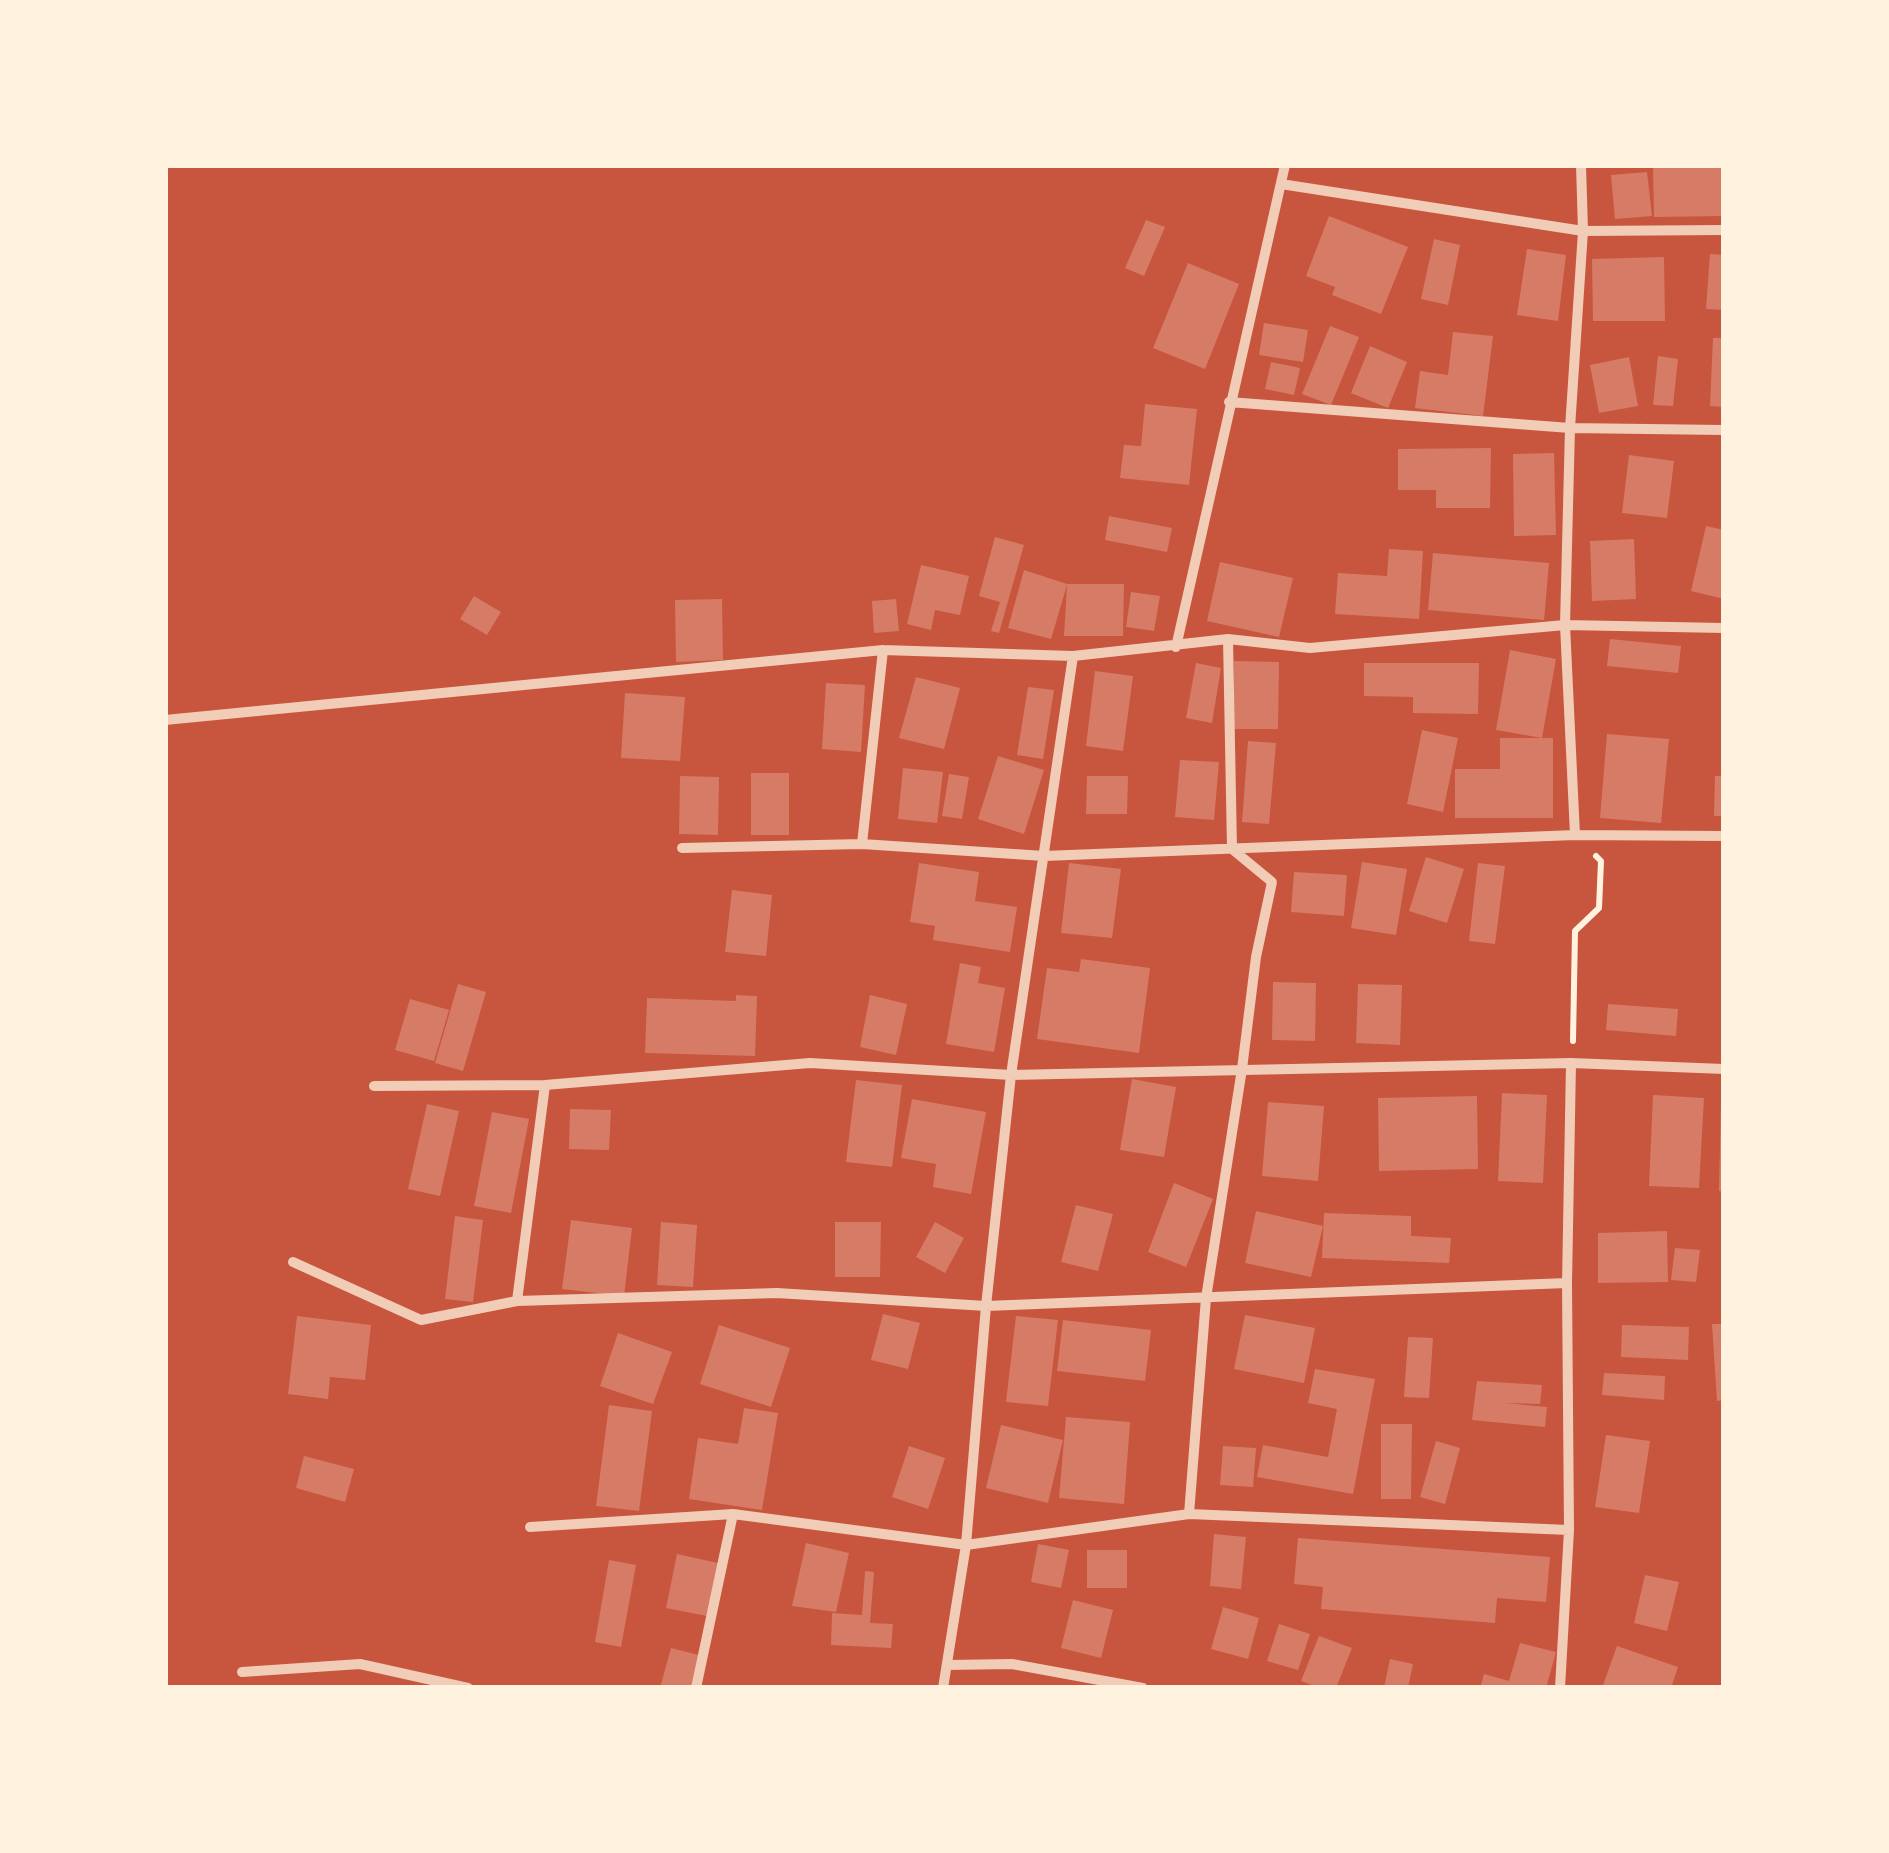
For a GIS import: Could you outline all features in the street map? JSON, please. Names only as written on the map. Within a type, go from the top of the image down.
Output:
[{"type":"street","points":[[1176,648],[1285,165]]},
{"type":"street","points":[[1575,835],[1566,625],[1570,428],[1582,231],[1581,165]]},
{"type":"street","points":[[1281,184],[1582,231],[1724,230]]},
{"type":"street","points":[[1229,402],[1570,428],[1724,430]]},
{"type":"street","points":[[165,720],[884,650],[1073,656],[1176,648],[1228,639],[1310,648],[1566,625],[1724,628]]},
{"type":"street","points":[[1190,1514],[1206,1298],[1256,956],[1272,882],[1232,849],[1228,639]]},
{"type":"street","points":[[862,844],[884,650]]},
{"type":"street","points":[[943,1688],[966,1546],[1011,1075],[1073,656]]},
{"type":"street","points":[[682,848],[862,844],[1044,856],[1575,835],[1724,836]]},
{"type":"street","points":[[374,1086],[545,1086],[810,1063],[1011,1075],[1571,1063],[1724,1069]]},
{"type":"street","points":[[1560,1688],[1569,1530],[1571,1063]]},
{"type":"street","points":[[516,1301],[545,1086]]},
{"type":"street","points":[[293,1262],[421,1320],[516,1301],[777,1292],[986,1306],[1568,1283]]},
{"type":"street","points":[[530,1528],[733,1514],[966,1546],[1190,1514],[1569,1530]]},
{"type":"street","points":[[696,1688],[733,1514]]},
{"type":"street","points":[[242,1672],[360,1664],[468,1688]]},
{"type":"street","points":[[947,1665],[1012,1664],[1143,1688]]},
{"type":"path","points":[[1571,1063],[1575,931],[1599,908],[1601,861],[1575,835]]},
{"type":"building","points":[[1653,165],[1724,165],[1724,216],[1654,217]]},
{"type":"building","points":[[1647,172],[1652,216],[1615,219],[1611,175]]},
{"type":"building","points":[[1329,216],[1408,247],[1381,314],[1332,295],[1335,287],[1306,276]]},
{"type":"building","points":[[1146,220],[1165,227],[1144,276],[1125,268]]},
{"type":"building","points":[[1434,239],[1460,245],[1448,305],[1421,299]]},
{"type":"building","points":[[1527,249],[1566,255],[1558,321],[1517,315]]},
{"type":"building","points":[[1710,254],[1724,255],[1724,310],[1706,309]]},
{"type":"building","points":[[1664,257],[1665,321],[1593,321],[1592,259]]},
{"type":"building","points":[[1188,263],[1239,284],[1205,369],[1153,348]]},
{"type":"building","points":[[1264,323],[1308,330],[1303,362],[1259,355]]},
{"type":"building","points":[[1330,326],[1359,337],[1331,405],[1302,394]]},
{"type":"building","points":[[1453,332],[1493,336],[1483,416],[1415,408],[1420,371],[1448,375]]},
{"type":"building","points":[[1713,338],[1724,338],[1724,407],[1710,406]]},
{"type":"building","points":[[1370,346],[1407,362],[1388,408],[1351,393]]},
{"type":"building","points":[[1658,356],[1678,359],[1673,406],[1653,405]]},
{"type":"building","points":[[1629,357],[1638,406],[1599,413],[1590,365]]},
{"type":"building","points":[[1271,362],[1300,368],[1294,395],[1265,389]]},
{"type":"building","points":[[1145,404],[1197,409],[1189,485],[1120,478],[1124,445],[1141,446]]},
{"type":"building","points":[[1491,448],[1490,508],[1436,508],[1436,490],[1398,490],[1398,449]]},
{"type":"building","points":[[1554,453],[1556,535],[1514,536],[1513,454]]},
{"type":"building","points":[[1629,455],[1674,461],[1667,518],[1622,513]]},
{"type":"building","points":[[1109,516],[1172,528],[1167,552],[1105,540]]},
{"type":"building","points":[[1706,526],[1724,530],[1724,599],[1691,591]]},
{"type":"building","points":[[995,537],[1024,545],[999,633],[991,631],[1000,602],[979,596]]},
{"type":"building","points":[[1634,539],[1636,599],[1592,601],[1590,541]]},
{"type":"building","points":[[1389,549],[1423,551],[1419,619],[1335,614],[1338,573],[1387,576]]},
{"type":"building","points":[[1433,553],[1549,563],[1544,620],[1428,610]]},
{"type":"building","points":[[1220,562],[1293,578],[1279,637],[1207,621]]},
{"type":"building","points":[[921,565],[969,576],[960,615],[935,610],[931,630],[907,624]]},
{"type":"building","points":[[1024,570],[1067,584],[1124,584],[1123,636],[1064,636],[1067,585],[1051,639],[1008,628]]},
{"type":"building","points":[[1131,592],[1160,596],[1154,631],[1126,627]]},
{"type":"building","points":[[474,596],[501,612],[487,635],[460,619]]},
{"type":"building","points":[[722,599],[723,660],[676,662],[675,600]]},
{"type":"building","points":[[896,599],[899,631],[874,633],[872,601]]},
{"type":"building","points":[[1610,639],[1681,646],[1678,673],[1607,666]]},
{"type":"building","points":[[1510,650],[1556,659],[1542,738],[1496,730]]},
{"type":"building","points":[[1234,661],[1279,662],[1278,729],[1233,729]]},
{"type":"building","points":[[1196,663],[1221,668],[1212,723],[1186,718]]},
{"type":"building","points":[[1364,663],[1479,663],[1478,714],[1413,713],[1413,697],[1364,696]]},
{"type":"building","points":[[1095,671],[1133,676],[1123,751],[1086,746]]},
{"type":"building","points":[[916,677],[960,688],[944,749],[899,738]]},
{"type":"building","points":[[826,683],[865,685],[861,752],[822,749]]},
{"type":"building","points":[[1028,687],[1054,690],[1043,759],[1017,755]]},
{"type":"building","points":[[625,693],[685,697],[680,761],[621,758]]},
{"type":"building","points":[[1422,730],[1458,738],[1443,812],[1407,804]]},
{"type":"building","points":[[1607,734],[1669,739],[1661,823],[1600,818]]},
{"type":"building","points":[[1500,738],[1553,738],[1553,818],[1455,818],[1455,769],[1500,769]]},
{"type":"building","points":[[1248,741],[1276,743],[1269,824],[1242,822]]},
{"type":"building","points":[[998,756],[1044,770],[1024,834],[978,819]]},
{"type":"building","points":[[1180,760],[1219,762],[1214,820],[1175,817]]},
{"type":"building","points":[[903,768],[943,772],[937,823],[898,819]]},
{"type":"building","points":[[751,773],[789,773],[789,835],[751,835]]},
{"type":"building","points":[[949,774],[969,777],[962,819],[942,816]]},
{"type":"building","points":[[680,776],[719,777],[718,835],[679,834]]},
{"type":"building","points":[[1087,776],[1128,776],[1127,814],[1086,814]]},
{"type":"building","points":[[1715,776],[1724,776],[1724,816],[1714,816]]},
{"type":"building","points":[[1426,857],[1464,869],[1447,923],[1409,911]]},
{"type":"building","points":[[1362,862],[1407,869],[1396,935],[1351,928]]},
{"type":"building","points":[[919,863],[979,872],[975,901],[1017,907],[1010,952],[933,940],[935,926],[910,922]]},
{"type":"building","points":[[1069,863],[1121,869],[1112,938],[1061,933]]},
{"type":"building","points":[[1478,863],[1505,866],[1495,944],[1469,941]]},
{"type":"building","points":[[1294,872],[1347,875],[1344,916],[1291,912]]},
{"type":"building","points":[[732,890],[772,895],[766,956],[725,952]]},
{"type":"building","points":[[1081,959],[1150,968],[1139,1053],[1037,1039],[1047,968],[1079,972]]},
{"type":"building","points":[[960,963],[981,967],[978,983],[1005,988],[994,1052],[946,1044]]},
{"type":"building","points":[[1273,982],[1316,983],[1315,1041],[1272,1040]]},
{"type":"building","points":[[458,984],[486,992],[463,1071],[435,1063]]},
{"type":"building","points":[[1358,984],[1402,985],[1400,1045],[1356,1043]]},
{"type":"building","points":[[736,995],[757,996],[755,1056],[645,1053],[647,998],[736,1001]]},
{"type":"building","points":[[870,995],[907,1004],[896,1055],[860,1047]]},
{"type":"building","points":[[410,999],[449,1010],[434,1061],[395,1050]]},
{"type":"building","points":[[1608,1004],[1678,1009],[1676,1036],[1606,1030]]},
{"type":"building","points":[[1132,1079],[1176,1087],[1164,1157],[1120,1150]]},
{"type":"building","points":[[856,1080],[902,1085],[892,1167],[846,1162]]},
{"type":"building","points":[[1502,1093],[1547,1095],[1543,1183],[1498,1181]]},
{"type":"building","points":[[1653,1095],[1704,1098],[1699,1188],[1649,1186]]},
{"type":"building","points":[[1477,1096],[1478,1169],[1379,1171],[1378,1098]]},
{"type":"building","points":[[912,1099],[986,1112],[971,1194],[933,1187],[936,1164],[901,1158]]},
{"type":"building","points":[[1724,1100],[1724,1192],[1719,1191]]},
{"type":"building","points":[[1268,1102],[1324,1106],[1318,1181],[1262,1176]]},
{"type":"building","points":[[427,1104],[459,1111],[440,1196],[408,1189]]},
{"type":"building","points":[[570,1109],[611,1110],[609,1150],[569,1149]]},
{"type":"building","points":[[492,1112],[529,1119],[511,1213],[474,1206]]},
{"type":"building","points":[[1174,1183],[1213,1199],[1186,1267],[1148,1252]]},
{"type":"building","points":[[1076,1205],[1113,1214],[1098,1271],[1061,1262]]},
{"type":"building","points":[[1256,1211],[1323,1226],[1311,1277],[1245,1263]]},
{"type":"building","points":[[1324,1213],[1411,1216],[1411,1236],[1451,1238],[1449,1263],[1322,1258]]},
{"type":"building","points":[[455,1216],[483,1220],[473,1302],[445,1299]]},
{"type":"building","points":[[571,1220],[632,1228],[624,1296],[562,1289]]},
{"type":"building","points":[[661,1222],[697,1225],[693,1287],[657,1285]]},
{"type":"building","points":[[835,1222],[881,1222],[880,1277],[835,1277]]},
{"type":"building","points":[[935,1222],[964,1238],[945,1273],[916,1257]]},
{"type":"building","points":[[1667,1231],[1668,1282],[1598,1283],[1598,1233]]},
{"type":"building","points":[[1675,1248],[1700,1250],[1696,1282],[1671,1280]]},
{"type":"building","points":[[883,1314],[920,1323],[908,1369],[871,1360]]},
{"type":"building","points":[[1245,1315],[1315,1328],[1304,1383],[1234,1369]]},
{"type":"building","points":[[297,1316],[371,1325],[365,1380],[330,1377],[328,1399],[288,1394]]},
{"type":"building","points":[[1016,1316],[1058,1320],[1048,1406],[1006,1402]]},
{"type":"building","points":[[1063,1320],[1151,1330],[1145,1381],[1057,1371]]},
{"type":"building","points":[[1712,1324],[1724,1324],[1724,1400],[1717,1401]]},
{"type":"building","points":[[719,1325],[790,1348],[771,1407],[700,1384]]},
{"type":"building","points":[[1622,1325],[1689,1327],[1688,1360],[1621,1357]]},
{"type":"building","points":[[618,1333],[672,1352],[653,1404],[600,1386]]},
{"type":"building","points":[[1408,1337],[1433,1338],[1429,1398],[1404,1397]]},
{"type":"building","points":[[1315,1369],[1375,1379],[1353,1494],[1257,1477],[1263,1445],[1328,1457],[1337,1409],[1308,1403]]},
{"type":"building","points":[[1604,1373],[1665,1376],[1664,1400],[1602,1395]]},
{"type":"building","points":[[1477,1381],[1542,1385],[1540,1404],[1505,1403],[1547,1407],[1545,1427],[1472,1420]]},
{"type":"building","points":[[609,1405],[652,1411],[639,1511],[596,1506]]},
{"type":"building","points":[[744,1408],[778,1413],[762,1510],[689,1499],[698,1438],[738,1444]]},
{"type":"building","points":[[1066,1417],[1130,1422],[1124,1504],[1059,1498]]},
{"type":"building","points":[[1381,1424],[1412,1424],[1411,1499],[1381,1499]]},
{"type":"building","points":[[1001,1425],[1063,1440],[1048,1503],[986,1488]]},
{"type":"building","points":[[1606,1435],[1650,1441],[1639,1513],[1595,1507]]},
{"type":"building","points":[[1436,1441],[1460,1448],[1445,1504],[1420,1497]]},
{"type":"building","points":[[909,1446],[945,1458],[928,1509],[892,1497]]},
{"type":"building","points":[[1223,1446],[1256,1448],[1253,1487],[1220,1485]]},
{"type":"building","points":[[304,1456],[354,1469],[345,1502],[296,1488]]},
{"type":"building","points":[[1214,1534],[1246,1537],[1241,1589],[1210,1586]]},
{"type":"building","points":[[1298,1538],[1550,1557],[1546,1602],[1497,1598],[1495,1623],[1321,1609],[1323,1587],[1294,1584]]},
{"type":"building","points":[[806,1543],[849,1553],[836,1612],[792,1606]]},
{"type":"building","points":[[1038,1544],[1069,1550],[1061,1588],[1031,1582]]},
{"type":"building","points":[[1087,1550],[1127,1550],[1127,1588],[1087,1588]]},
{"type":"building","points":[[677,1554],[718,1563],[707,1616],[666,1608]]},
{"type":"building","points":[[609,1560],[636,1565],[621,1647],[595,1642]]},
{"type":"building","points":[[865,1571],[874,1572],[870,1623],[893,1624],[891,1648],[831,1645],[832,1613],[862,1615]]},
{"type":"building","points":[[1645,1575],[1679,1582],[1667,1631],[1634,1623]]},
{"type":"building","points":[[1073,1600],[1113,1610],[1101,1658],[1061,1648]]},
{"type":"building","points":[[1223,1607],[1259,1618],[1248,1659],[1211,1649]]},
{"type":"building","points":[[1279,1624],[1310,1634],[1298,1670],[1267,1661]]},
{"type":"building","points":[[1319,1636],[1352,1648],[1336,1688],[1320,1688],[1301,1681]]},
{"type":"building","points":[[1520,1643],[1556,1652],[1546,1688],[1480,1688],[1484,1674],[1509,1681]]},
{"type":"building","points":[[1617,1646],[1678,1667],[1671,1688],[1602,1688]]},
{"type":"building","points":[[671,1648],[699,1655],[691,1688],[660,1688]]},
{"type":"building","points":[[1390,1659],[1413,1664],[1408,1688],[1384,1688]]}]
